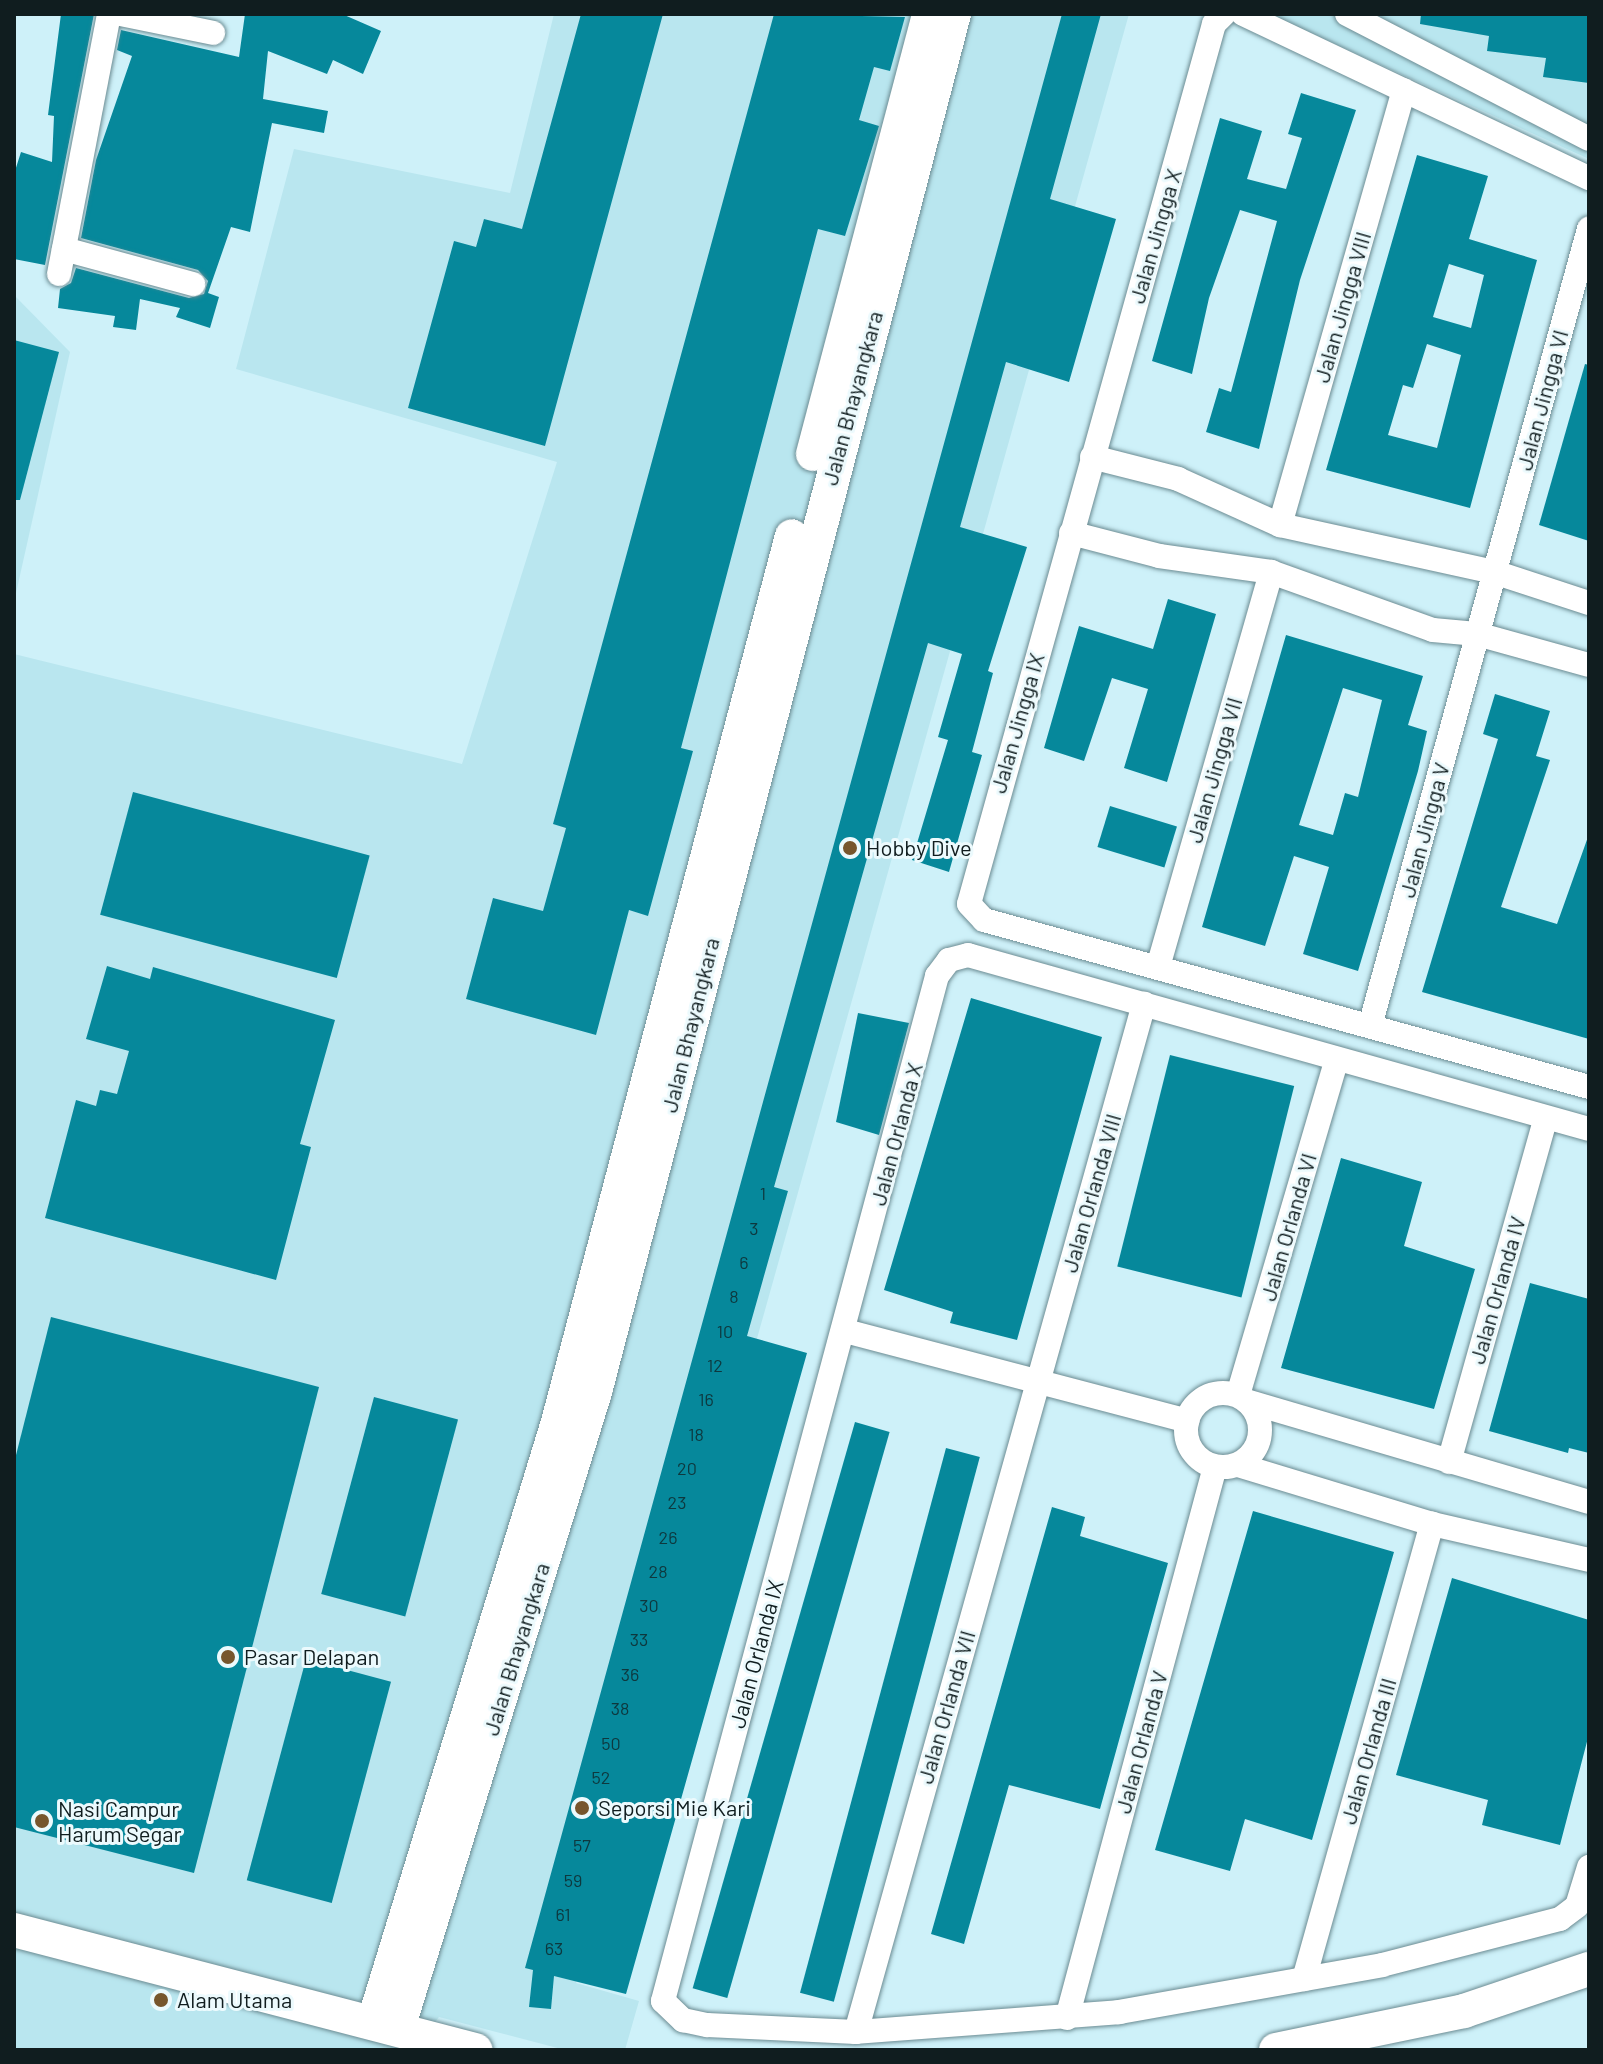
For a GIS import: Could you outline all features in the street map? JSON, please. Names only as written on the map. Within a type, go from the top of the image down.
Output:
[{"type":"main road","name":"Jalan Bhayangkara","points":[[386,2025],[558,1422],[929,14]]},
{"type":"main road","name":"Jalan Bhayangkara","points":[[386,2025],[595,1392],[954,14]]},
{"type":"main road","points":[[14,1930],[476,2050]]},
{"type":"main road","points":[[1276,2050],[1464,2011],[1589,1969]]},
{"type":"street","points":[[59,274],[109,14]]},
{"type":"street","points":[[120,14],[213,33]]},
{"type":"street","points":[[1347,14],[1589,139]]},
{"type":"street","points":[[1229,15],[1404,90],[1589,178]]},
{"type":"street","name":"Jalan Jingga X","points":[[1071,533],[1229,15]]},
{"type":"street","name":"Jalan Jingga VIII","points":[[1280,525],[1404,90]]},
{"type":"street","name":"Jalan Jingga VI","points":[[1477,634],[1589,229]]},
{"type":"street","points":[[64,249],[193,284]]},
{"type":"street","points":[[1092,457],[1178,479],[1280,525],[1494,572],[1589,603]]},
{"type":"street","points":[[1071,533],[1159,556],[1271,572],[1419,626],[1477,634],[1589,665]]},
{"type":"street","name":"Jalan Jingga IX","points":[[1071,533],[968,893],[974,914],[1158,967]]},
{"type":"street","name":"Jalan Jingga VII","points":[[1158,967],[1271,572]]},
{"type":"street","name":"Jalan Jingga V","points":[[1370,1026],[1477,634]]},
{"type":"street","name":"Jalan Orlanda X","points":[[845,1331],[937,976],[949,960],[968,955],[1144,1004]]},
{"type":"street","points":[[1158,967],[1589,1087]]},
{"type":"street","points":[[1144,1004],[1589,1129]]},
{"type":"street","name":"Jalan Orlanda VIII","points":[[1037,1381],[1144,1004]]},
{"type":"street","name":"Jalan Orlanda VI","points":[[1244,1399],[1337,1059]]},
{"type":"street","name":"Jalan Orlanda IV","points":[[1449,1462],[1546,1118]]},
{"type":"street","points":[[845,1331],[1187,1421]]},
{"type":"street","name":"Jalan Orlanda IX","points":[[845,1331],[666,1978],[663,2001],[683,2020],[856,2032]]},
{"type":"street","name":"Jalan Orlanda VII","points":[[856,2032],[1037,1381]]},
{"type":"street","points":[[1589,1502],[1244,1399],[1201,1399],[1187,1421],[1189,1444],[1226,1466],[1432,1524],[1589,1560]]},
{"type":"street","points":[[1226,1466],[1260,1438],[1244,1399]]},
{"type":"street","name":"Jalan Orlanda V","points":[[1067,2018],[1226,1466]]},
{"type":"street","name":"Jalan Orlanda III","points":[[1304,1979],[1432,1524]]},
{"type":"street","points":[[856,2032],[1067,2018],[1304,1979],[1560,1919],[1577,1906],[1589,1867]]},
{"type":"shaded area","points":[[554,14],[1129,14],[576,1983],[639,2001],[625,2050],[565,2050],[439,2017],[414,2050],[14,2050],[14,654],[462,764],[557,462],[236,369],[294,149],[510,193]]},
{"type":"shaded area","points":[[1269,14],[1589,14],[1589,159]]},
{"type":"shaded area","points":[[14,295],[70,352],[14,602]]},
{"type":"building","points":[[61,14],[94,14],[45,265],[14,259],[14,174],[21,152],[52,162],[54,116],[48,115]]},
{"type":"building","points":[[245,14],[342,14],[381,31],[363,74],[333,60],[327,74],[268,51],[263,99],[328,111],[324,133],[272,123],[250,232],[231,227],[208,293],[219,297],[210,328],[176,317],[180,308],[140,299],[136,330],[113,327],[115,316],[58,308],[60,289],[71,283],[76,268],[189,298],[204,294],[208,281],[198,270],[81,238],[96,160],[132,56],[117,50],[121,30],[239,57]]},
{"type":"building","points":[[581,14],[663,14],[545,446],[408,408],[454,241],[476,247],[484,219],[522,229]]},
{"type":"building","points":[[774,14],[905,17],[890,71],[874,67],[859,120],[879,126],[845,236],[818,229],[681,748],[693,751],[648,916],[629,910],[596,1035],[466,999],[493,898],[543,911],[566,828],[553,824]]},
{"type":"building","points":[[1062,14],[1101,14],[1050,199],[1116,219],[1069,382],[1006,362],[960,527],[1027,547],[988,671],[993,673],[972,752],[982,755],[949,872],[912,860],[948,740],[938,737],[962,654],[928,643],[774,1187],[788,1191],[747,1336],[807,1353],[626,1994],[554,1976],[551,2009],[529,2007],[533,1970],[525,1968]]},
{"type":"building","points":[[1421,14],[1589,14],[1589,83],[1543,77],[1546,58],[1487,51],[1489,36],[1420,24]]},
{"type":"building","points":[[1301,93],[1356,110],[1300,280],[1259,449],[1206,432],[1219,388],[1231,392],[1277,221],[1240,210],[1209,298],[1192,374],[1152,361],[1220,118],[1262,131],[1247,179],[1286,189],[1302,138],[1288,134]]},
{"type":"building","points":[[1417,155],[1488,176],[1469,239],[1537,260],[1470,508],[1326,470]],"holes":[[[1449,264],[1484,275],[1471,328],[1433,317]],[[1427,344],[1461,355],[1437,448],[1388,435],[1403,385],[1413,388]]]},
{"type":"building","points":[[14,340],[59,352],[20,500],[14,500]]},
{"type":"building","points":[[1585,364],[1589,365],[1589,541],[1539,525]]},
{"type":"building","points":[[1168,599],[1216,614],[1167,782],[1124,768],[1148,689],[1112,678],[1084,761],[1044,748],[1079,626],[1153,649]]},
{"type":"building","points":[[1286,635],[1423,676],[1408,725],[1427,731],[1418,771],[1358,971],[1303,954],[1329,867],[1294,856],[1265,946],[1202,927]],"holes":[[[1343,688],[1382,700],[1358,797],[1345,793],[1333,835],[1299,825]]]},
{"type":"building","points":[[1495,694],[1550,711],[1536,756],[1550,760],[1501,907],[1557,924],[1589,834],[1589,1039],[1422,992],[1498,739],[1483,734]]},
{"type":"building","points":[[133,792],[370,855],[337,978],[100,915]]},
{"type":"building","points":[[1110,806],[1177,826],[1164,868],[1097,847]]},
{"type":"building","points":[[107,966],[150,979],[153,967],[335,1020],[300,1144],[311,1147],[276,1280],[45,1218],[76,1100],[96,1106],[100,1090],[117,1094],[129,1051],[86,1039]]},
{"type":"building","points":[[971,998],[1102,1037],[1017,1340],[950,1323],[953,1312],[884,1290]]},
{"type":"building","points":[[858,1013],[909,1023],[879,1135],[836,1122]]},
{"type":"building","points":[[1170,1055],[1294,1086],[1241,1297],[1117,1267]]},
{"type":"building","points":[[1341,1158],[1422,1182],[1404,1246],[1475,1269],[1434,1409],[1281,1368]]},
{"type":"building","points":[[1530,1283],[1589,1299],[1589,1453],[1569,1448],[1568,1453],[1489,1431]]},
{"type":"building","points":[[51,1317],[319,1387],[194,1873],[14,1827],[14,1463]]},
{"type":"building","points":[[374,1397],[458,1420],[405,1617],[321,1594]]},
{"type":"building","points":[[855,1422],[890,1432],[727,1998],[693,1988]]},
{"type":"building","points":[[946,1448],[980,1457],[834,2002],[800,1993]]},
{"type":"building","points":[[1052,1507],[1085,1517],[1080,1536],[1168,1563],[1100,1809],[1009,1785],[964,1944],[931,1934]]},
{"type":"building","points":[[1253,1511],[1394,1552],[1312,1840],[1245,1819],[1230,1871],[1155,1850]]},
{"type":"building","points":[[1452,1578],[1589,1620],[1589,1734],[1560,1845],[1482,1825],[1488,1800],[1396,1775]]},
{"type":"building","points":[[306,1659],[391,1682],[332,1903],[247,1880]]},
{"type":"place","name":"Hobby Dive","points":[[850,848]]},
{"type":"place","name":"Pasar Delapan","points":[[228,1657]]},
{"type":"place","name":"Seporsi Mie Kari","points":[[582,1808]]},
{"type":"place","name":"Nasi Campur Harum Segar","points":[[42,1821]]},
{"type":"place","name":"Alam Utama","points":[[161,2000]]}]
